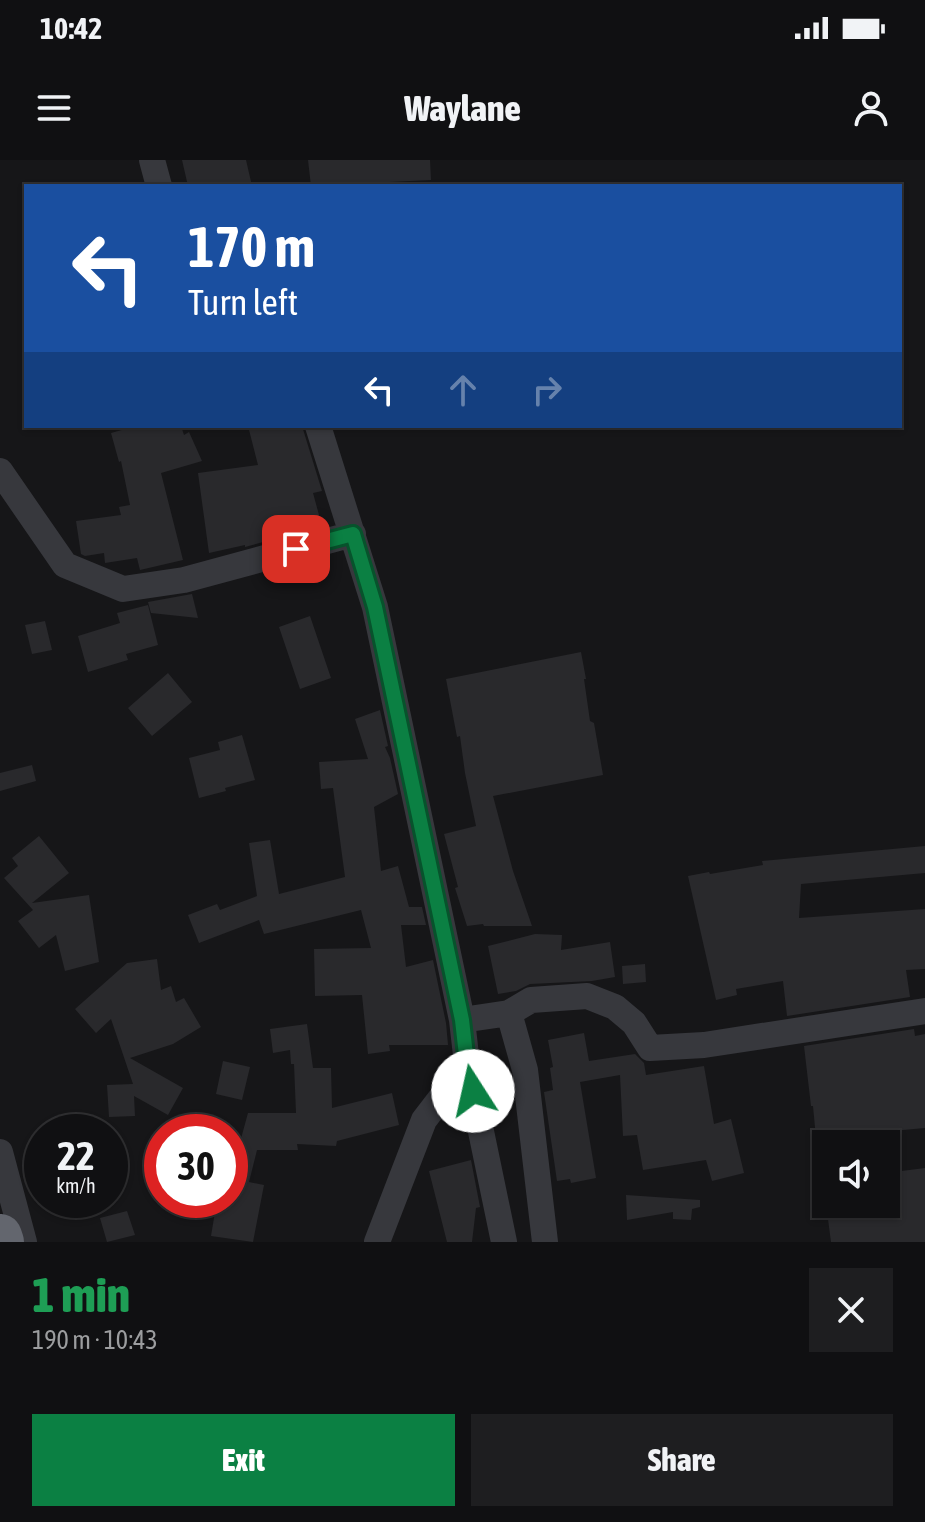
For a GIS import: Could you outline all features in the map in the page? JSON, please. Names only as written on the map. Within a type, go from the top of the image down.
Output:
[{"type":"highway","points":[[0,1236],[2,1242]]},
{"type":"street","points":[[152,160],[158,184]]},
{"type":"street","points":[[319,428],[375,607],[462,1020],[467,1064],[504,1242]]},
{"type":"street","points":[[0,471],[65,565],[123,589],[184,580],[353,534]]},
{"type":"street","points":[[462,1020],[509,1013],[531,1000],[587,996],[615,1007],[634,1023],[650,1048],[704,1045],[925,1011]]},
{"type":"street","points":[[509,1013],[525,1070],[545,1242]]},
{"type":"street","points":[[377,1242],[424,1120],[467,1064]]},
{"type":"street","points":[[0,1152],[24,1242]]},
{"type":"building","points":[[182,160],[246,160],[252,184],[188,184]]},
{"type":"building","points":[[308,160],[430,160],[431,180],[311,184]]},
{"type":"building","points":[[129,428],[182,428],[184,435],[189,432],[202,461],[161,473],[183,560],[140,570],[137,558],[105,563],[104,553],[81,554],[76,521],[121,515],[119,507],[130,505],[121,461],[111,433]]},
{"type":"building","points":[[249,428],[303,428],[322,491],[313,493],[322,526],[245,547],[209,553],[198,473],[258,465]]},
{"type":"building","points":[[192,594],[198,618],[151,613],[148,602]]},
{"type":"building","points":[[148,605],[158,645],[126,654],[128,660],[88,672],[78,636],[120,623],[117,613]]},
{"type":"building","points":[[310,616],[331,678],[300,689],[279,627]]},
{"type":"building","points":[[45,621],[52,650],[32,654],[25,625]]},
{"type":"building","points":[[581,652],[590,721],[594,723],[603,775],[493,796],[532,926],[467,926],[455,888],[458,887],[444,834],[476,826],[446,679]]},
{"type":"building","points":[[168,673],[192,702],[152,736],[128,708]]},
{"type":"building","points":[[380,710],[388,746],[385,747],[398,794],[374,807],[381,871],[398,866],[409,907],[422,907],[426,925],[401,925],[406,967],[433,960],[448,1045],[389,1045],[390,1051],[368,1054],[362,995],[315,996],[314,949],[371,948],[361,910],[264,934],[259,920],[199,943],[188,915],[217,904],[220,910],[257,896],[249,843],[270,840],[279,894],[345,877],[333,788],[321,789],[319,762],[368,759],[355,719]]},
{"type":"building","points":[[242,735],[255,780],[199,798],[189,758],[220,750],[218,742]]},
{"type":"building","points":[[32,765],[36,781],[0,791],[0,773]]},
{"type":"building","points":[[39,836],[69,873],[32,903],[89,895],[99,962],[65,971],[56,935],[39,948],[18,921],[33,910],[4,878],[18,866],[12,858]]},
{"type":"building","points":[[925,846],[925,873],[801,884],[799,918],[925,909],[925,969],[906,970],[910,997],[787,1016],[783,981],[736,989],[737,995],[716,1000],[688,876],[763,865],[762,861]]},
{"type":"building","points":[[535,934],[562,935],[561,950],[610,942],[615,977],[530,984],[516,991],[498,994],[488,946]]},
{"type":"building","points":[[157,959],[161,990],[171,986],[176,1002],[184,998],[201,1027],[173,1044],[130,1058],[183,1088],[169,1114],[134,1096],[135,1116],[109,1114],[107,1085],[133,1084],[111,1019],[96,1033],[75,1009],[127,963]]},
{"type":"building","points":[[645,964],[646,982],[623,984],[622,966]]},
{"type":"building","points":[[307,1024],[313,1068],[331,1068],[332,1108],[392,1093],[399,1125],[337,1141],[336,1146],[297,1144],[298,1150],[257,1150],[249,1182],[264,1185],[253,1242],[211,1236],[214,1218],[248,1218],[248,1113],[296,1113],[294,1064],[291,1064],[290,1050],[273,1053],[270,1029]]},
{"type":"building","points":[[914,1029],[915,1036],[925,1034],[925,1128],[815,1130],[804,1046]]},
{"type":"building","points":[[584,1033],[589,1061],[635,1054],[644,1063],[646,1075],[704,1066],[714,1124],[731,1119],[744,1173],[712,1181],[706,1160],[643,1170],[637,1135],[623,1136],[620,1075],[580,1082],[596,1178],[571,1183],[570,1179],[557,1181],[544,1092],[553,1090],[548,1040]]},
{"type":"building","points":[[223,1061],[250,1067],[242,1100],[216,1094]]},
{"type":"building","points":[[471,1160],[480,1207],[476,1208],[472,1242],[447,1242],[429,1171]]},
{"type":"building","points":[[925,1168],[925,1242],[831,1242],[828,1218],[900,1218],[900,1171]]},
{"type":"building","points":[[626,1195],[700,1200],[700,1207],[692,1209],[691,1220],[673,1219],[673,1212],[627,1220]]},
{"type":"building","points":[[128,1214],[135,1235],[107,1242],[100,1218],[128,1218]]},
{"type":"route","points":[[296,549],[353,534],[375,607],[462,1020],[473,1091]]}]
